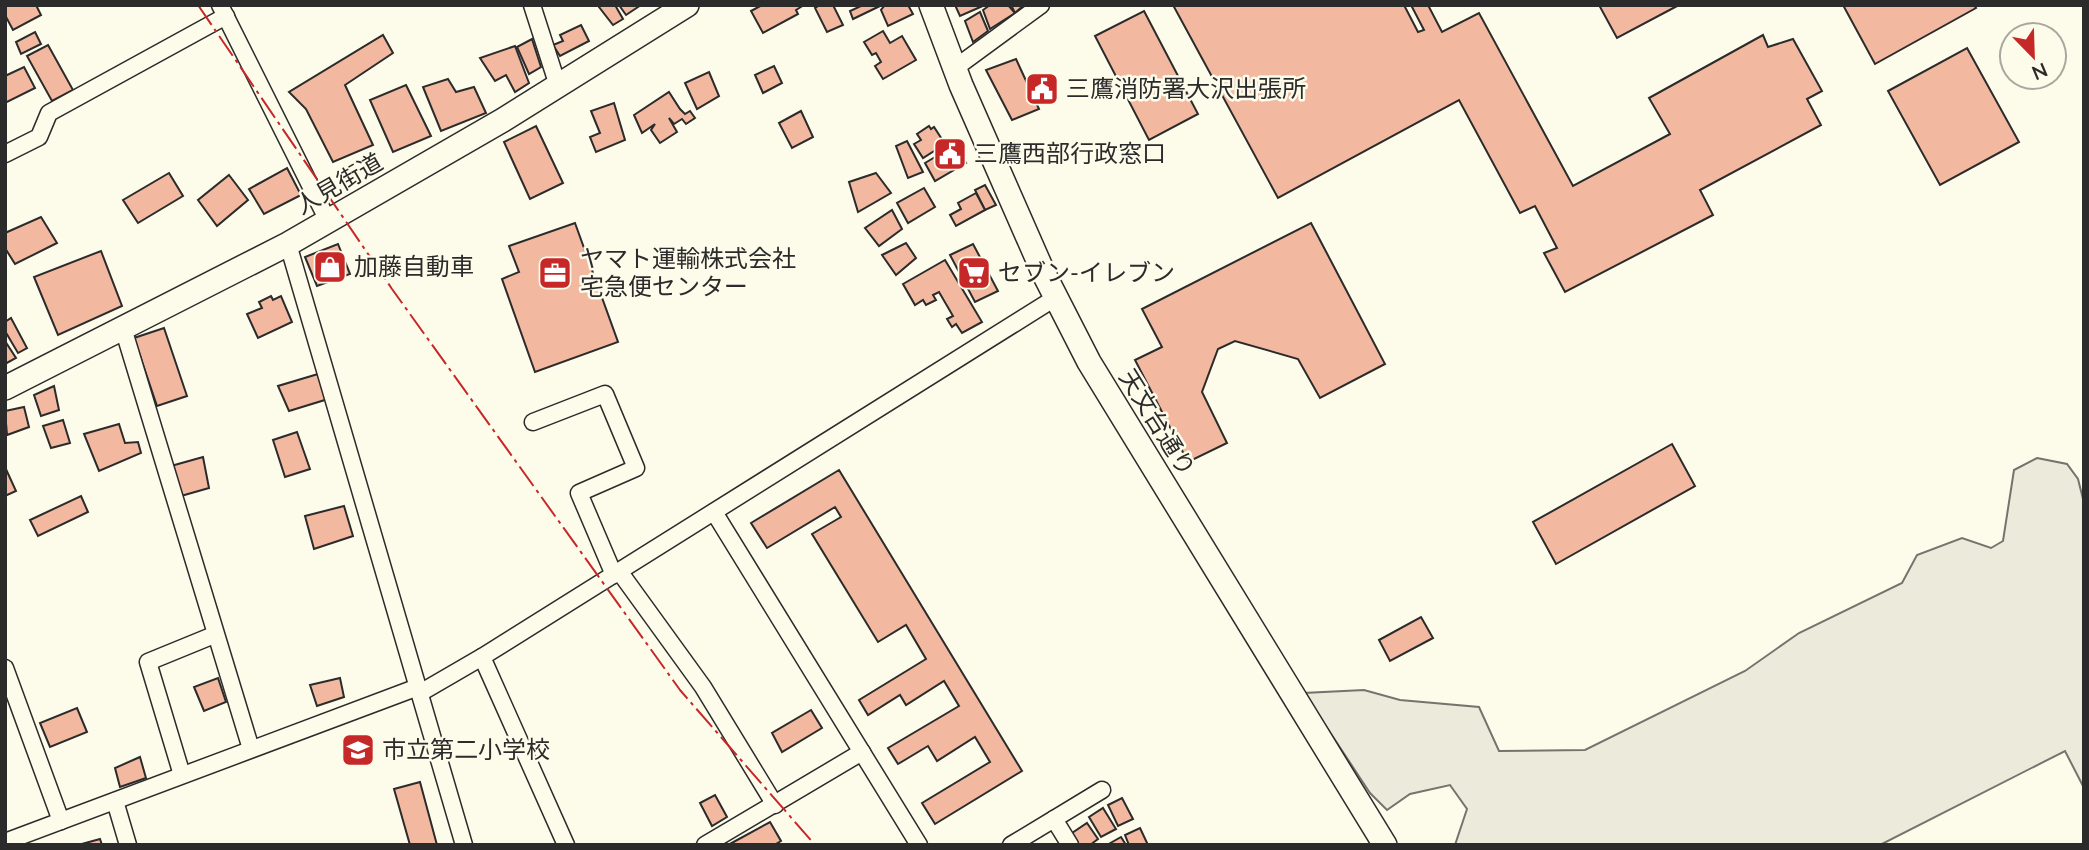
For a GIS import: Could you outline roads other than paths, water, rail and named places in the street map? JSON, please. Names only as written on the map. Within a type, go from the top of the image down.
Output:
[{"type":"main road","name":"人見街道","points":[[5,388],[288,244],[558,86],[687,5]]},
{"type":"main road","name":"天文台通り","points":[[931,5],[955,68],[1055,298],[1118,412],[1385,845]]},
{"type":"street","points":[[532,5],[558,86]]},
{"type":"street","points":[[955,68],[1041,5]]},
{"type":"street","points":[[5,154],[39,137],[49,113],[223,11],[328,221]]},
{"type":"street","points":[[288,244],[464,845]]},
{"type":"street","points":[[5,842],[251,749],[419,690],[482,657],[1055,298]]},
{"type":"street","points":[[122,328],[251,749]]},
{"type":"street","points":[[533,422],[605,394],[636,468],[579,493],[617,573],[703,687],[775,805]]},
{"type":"street","points":[[714,512],[919,845]]},
{"type":"street","points":[[182,775],[148,662],[214,635]]},
{"type":"street","points":[[482,657],[566,845]]},
{"type":"street","points":[[5,668],[61,821]]},
{"type":"street","points":[[705,845],[862,752]]},
{"type":"street","points":[[1011,845],[1102,790]]},
{"type":"street","points":[[116,801],[128,845]]},
{"type":"street","points":[[1054,819],[1070,845]]},
{"type":"place","name":"三鷹消防署大沢出張所","points":[[1042,89]]},
{"type":"place","name":"三鷹西部行政窓口","points":[[950,154]]},
{"type":"place","name":"加藤自動車","points":[[330,267]]},
{"type":"place","name":"ヤマト運輸株式会社 宅急便センター","points":[[555,273]]},
{"type":"place","name":"セブン-イレブン","points":[[974,273]]},
{"type":"place","name":"市立第二小学校","points":[[358,750]]}]
